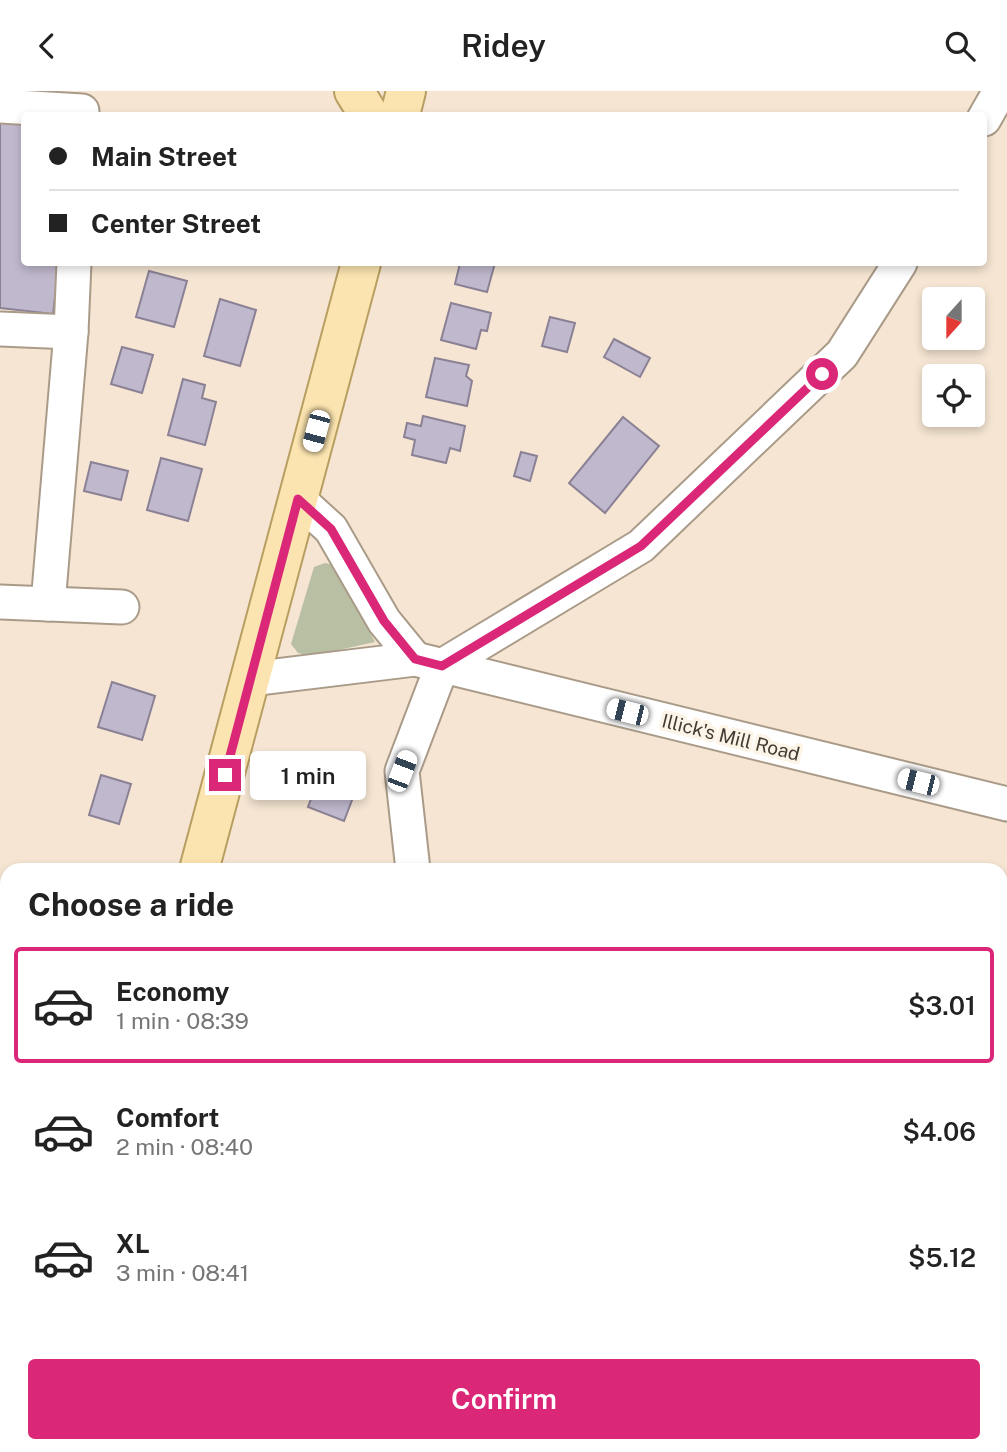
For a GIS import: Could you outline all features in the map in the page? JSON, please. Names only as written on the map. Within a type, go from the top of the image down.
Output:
[{"type":"main road","points":[[354,91],[367,112]]},
{"type":"main road","points":[[401,112],[406,91]]},
{"type":"main road","points":[[201,863],[359,266]]},
{"type":"street","points":[[987,114],[1000,91]]},
{"type":"street","points":[[0,106],[82,106]]},
{"type":"street","points":[[48,604],[71,333],[74,266]]},
{"type":"street","points":[[412,863],[402,771],[429,663],[641,546],[842,354],[898,266]]},
{"type":"street","points":[[0,329],[71,333]]},
{"type":"street","points":[[298,499],[331,529],[384,621],[429,663]]},
{"type":"street","points":[[0,602],[122,607]]},
{"type":"street","name":"Illick's Mill Road","points":[[250,679],[359,664],[429,663],[1007,804]]},
{"type":"green space","points":[[325,563],[334,565],[375,642],[311,656],[298,653],[291,644],[314,567]]},
{"type":"building","points":[[0,116],[21,119],[21,266],[59,266],[53,314],[0,308]]},
{"type":"building","points":[[459,266],[494,266],[487,292],[455,284]]},
{"type":"building","points":[[149,271],[187,281],[174,327],[136,317]]},
{"type":"building","points":[[220,299],[256,310],[240,366],[204,356]]},
{"type":"building","points":[[451,303],[491,313],[487,331],[481,330],[476,349],[441,340]]},
{"type":"building","points":[[550,317],[575,323],[567,352],[542,346]]},
{"type":"building","points":[[614,339],[650,358],[640,377],[604,357]]},
{"type":"building","points":[[122,347],[153,355],[142,393],[111,384]]},
{"type":"building","points":[[435,358],[469,365],[466,376],[472,381],[467,406],[426,397]]},
{"type":"building","points":[[183,379],[205,385],[202,398],[216,402],[205,445],[168,435]]},
{"type":"building","points":[[423,416],[465,426],[460,451],[450,448],[446,463],[412,455],[415,440],[404,437],[407,423],[421,426]]},
{"type":"building","points":[[623,417],[659,446],[605,513],[569,483]]},
{"type":"building","points":[[521,452],[537,456],[530,481],[514,476]]},
{"type":"building","points":[[161,458],[202,469],[188,521],[147,510]]},
{"type":"building","points":[[91,462],[128,471],[121,500],[84,491]]},
{"type":"building","points":[[112,682],[155,696],[142,740],[98,727]]},
{"type":"building","points":[[326,760],[362,774],[344,821],[308,807]]},
{"type":"building","points":[[101,775],[131,784],[119,824],[89,815]]},
{"type":"route","points":[[225,775],[298,499],[331,529],[384,621],[415,659],[442,666],[641,546],[822,374]]}]
